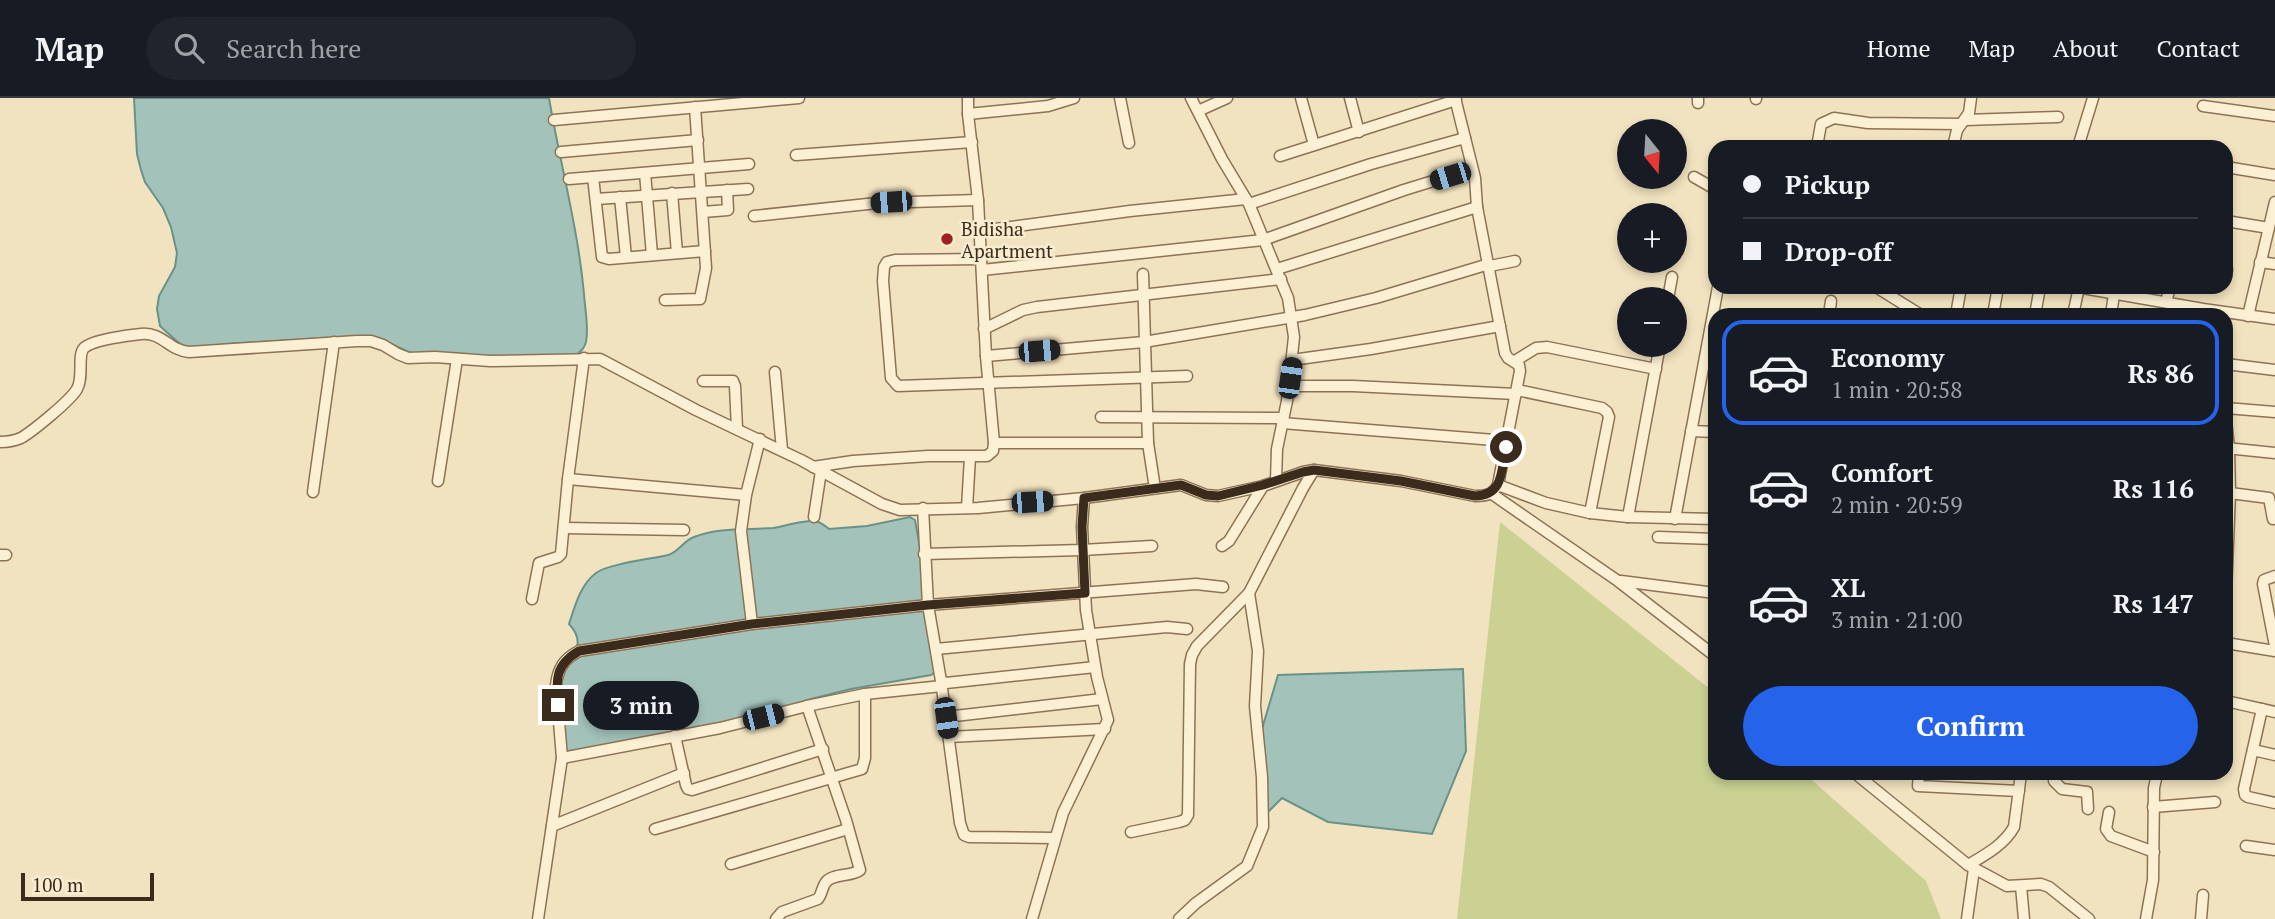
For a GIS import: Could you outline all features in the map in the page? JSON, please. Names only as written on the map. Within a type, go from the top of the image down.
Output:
[{"type":"street","points":[[554,120],[799,98]]},
{"type":"street","points":[[817,469],[853,461],[928,456],[987,456],[993,451],[978,200],[968,98]]},
{"type":"street","points":[[968,114],[1048,106],[1074,98]]},
{"type":"street","points":[[1120,98],[1129,144]]},
{"type":"street","points":[[1191,98],[1248,202],[1279,274],[1292,316],[1292,360],[1276,462],[1276,480]]},
{"type":"street","points":[[1198,111],[1227,98]]},
{"type":"street","points":[[1301,98],[1314,145]]},
{"type":"street","points":[[1350,98],[1359,132]]},
{"type":"street","points":[[1955,140],[1957,130],[1969,113],[1970,98]]},
{"type":"street","points":[[2080,140],[2093,98]]},
{"type":"street","points":[[1280,156],[1455,99],[1472,169],[1505,353],[1519,365],[1520,371],[1495,489]]},
{"type":"street","points":[[2203,106],[2275,116]]},
{"type":"street","points":[[665,300],[700,299],[706,268],[695,107]]},
{"type":"street","points":[[1818,140],[1821,124],[1835,118],[1868,124],[2058,117]]},
{"type":"street","points":[[979,231],[1121,212],[1248,202],[1465,138]]},
{"type":"street","points":[[561,152],[698,140]]},
{"type":"street","points":[[796,155],[972,142]]},
{"type":"street","points":[[569,179],[749,164]]},
{"type":"street","points":[[2233,168],[2275,176]]},
{"type":"street","points":[[1187,376],[898,386],[891,378],[884,267],[887,262],[895,260],[982,265],[1263,240],[1472,169]]},
{"type":"street","points":[[645,173],[652,255]]},
{"type":"street","points":[[593,177],[602,257],[606,259],[705,251]]},
{"type":"street","points":[[1694,177],[1708,185]]},
{"type":"street","points":[[596,199],[748,189]]},
{"type":"street","points":[[703,212],[728,210],[727,190]]},
{"type":"street","points":[[673,193],[677,253]]},
{"type":"street","points":[[620,197],[626,257]]},
{"type":"street","points":[[754,216],[877,203],[978,200]]},
{"type":"street","points":[[984,329],[1023,310],[1037,307],[1144,295],[1279,274],[1477,207]]},
{"type":"street","points":[[2248,316],[2274,210]]},
{"type":"street","points":[[2233,222],[2269,228]]},
{"type":"street","points":[[986,356],[1144,342],[1292,316],[1355,303],[1489,265],[1515,261]]},
{"type":"street","points":[[2260,262],[2275,264]]},
{"type":"street","points":[[1143,274],[1148,443],[1154,482]]},
{"type":"street","points":[[1670,287],[1672,277]]},
{"type":"street","points":[[1890,294],[1910,308]]},
{"type":"street","points":[[2112,308],[2114,294],[2196,308]]},
{"type":"street","points":[[2166,302],[2168,294]]},
{"type":"street","points":[[1830,308],[1831,302]]},
{"type":"street","points":[[2233,315],[2275,319]]},
{"type":"street","points":[[1292,360],[1500,326]]},
{"type":"street","points":[[0,442],[18,439],[30,432],[70,398],[81,377],[81,352],[93,342],[152,334],[178,351],[189,352],[372,341],[408,358],[435,356],[515,361],[600,359],[696,410],[782,450],[891,508],[900,510],[967,508],[1084,498],[1181,485],[1206,495],[1218,496],[1314,470],[1401,481],[1475,496],[1495,489],[1590,513],[1708,520]]},
{"type":"street","points":[[1675,519],[1708,340]]},
{"type":"street","points":[[313,492],[334,342]]},
{"type":"street","points":[[1515,361],[1536,348],[1548,347],[1656,369]]},
{"type":"street","points":[[1628,517],[1658,357]]},
{"type":"street","points":[[532,599],[539,563],[561,554],[584,358]]},
{"type":"street","points":[[438,481],[457,359]]},
{"type":"street","points":[[2233,366],[2275,370]]},
{"type":"street","points":[[775,372],[782,450]]},
{"type":"street","points":[[703,381],[733,381],[736,386],[737,429]]},
{"type":"street","points":[[1289,386],[1516,392],[1602,408],[1609,417],[1590,513]]},
{"type":"street","points":[[2233,409],[2275,412]]},
{"type":"street","points":[[1101,417],[1282,421],[1507,441]]},
{"type":"street","points":[[1691,431],[1708,432]]},
{"type":"street","points":[[752,624],[741,542],[746,495],[760,439]]},
{"type":"street","points":[[994,443],[1148,443]]},
{"type":"street","points":[[2233,449],[2275,453]]},
{"type":"street","points":[[967,508],[971,457]]},
{"type":"street","points":[[814,517],[817,469]]},
{"type":"street","points":[[1132,832],[1179,822],[1185,820],[1188,815],[1192,654],[1249,593],[1314,470]]},
{"type":"street","points":[[568,479],[746,495]]},
{"type":"street","points":[[1222,546],[1229,541],[1263,485]]},
{"type":"street","points":[[1495,489],[1708,650]]},
{"type":"street","points":[[2233,493],[2269,498],[2273,519],[2275,518]]},
{"type":"street","points":[[1029,918],[1070,793],[1108,720],[1089,634],[1082,550],[1084,498]]},
{"type":"street","points":[[923,508],[928,605],[964,835],[1054,838]]},
{"type":"street","points":[[564,527],[684,530]]},
{"type":"street","points":[[1658,537],[1708,538]]},
{"type":"street","points":[[924,554],[1152,546]]},
{"type":"street","points":[[2233,644],[2275,648],[2263,584],[2264,580],[2275,576]]},
{"type":"street","points":[[1618,581],[1708,592]]},
{"type":"street","points":[[538,919],[562,758],[557,674],[567,657],[579,651],[752,624],[928,605],[1196,584],[1223,587]]},
{"type":"street","points":[[1179,919],[1196,903],[1247,866],[1263,827],[1262,777],[1255,706],[1258,651],[1249,593]]},
{"type":"street","points":[[936,649],[1167,627],[1187,629]]},
{"type":"street","points":[[562,758],[864,694],[1095,667]]},
{"type":"street","points":[[655,829],[857,772],[864,765],[864,694]]},
{"type":"street","points":[[946,718],[1102,699]]},
{"type":"street","points":[[2233,703],[2275,712]]},
{"type":"street","points":[[776,919],[782,912],[818,899],[830,879],[855,874],[860,870],[807,706]]},
{"type":"street","points":[[2262,709],[2244,789],[2245,795],[2275,803]]},
{"type":"street","points":[[949,737],[1105,729]]},
{"type":"street","points":[[675,736],[688,789],[692,790],[822,749]]},
{"type":"street","points":[[2253,750],[2275,755]]},
{"type":"street","points":[[552,826],[684,773]]},
{"type":"street","points":[[1863,780],[1971,867],[2007,886],[2041,884],[2049,887],[2089,919]]},
{"type":"street","points":[[1918,780],[1918,786],[2019,791]]},
{"type":"street","points":[[1967,919],[1971,867],[2010,835],[2014,827],[2020,780]]},
{"type":"street","points":[[2054,780],[2062,789],[2087,792],[2088,809]]},
{"type":"street","points":[[2146,919],[2153,880],[2153,807],[2156,780]]},
{"type":"street","points":[[2153,807],[2215,802]]},
{"type":"street","points":[[2109,812],[2106,829],[2111,836],[2154,852]]},
{"type":"street","points":[[731,864],[848,829]]},
{"type":"street","points":[[2246,846],[2275,850]]},
{"type":"street","points":[[2021,886],[2024,919]]},
{"type":"street","points":[[2201,919],[2203,895]]},
{"type":"green space","points":[[1500,522],[1708,687],[1708,780],[1812,780],[1926,881],[1941,919],[1457,919]]},
{"type":"water","points":[[134,98],[549,98],[581,269],[587,324],[584,346],[576,355],[500,358],[413,354],[379,338],[224,344],[193,349],[182,346],[160,326],[157,309],[159,296],[175,267],[177,253],[163,208],[145,182],[141,170],[137,154]]},
{"type":"water","points":[[910,517],[915,520],[923,564],[936,671],[931,675],[851,689],[769,713],[564,753],[560,678],[577,646],[575,632],[569,624],[582,590],[596,573],[620,564],[668,555],[690,539],[713,532],[773,528],[810,521],[819,522],[829,529],[867,526]]},
{"type":"water","points":[[1463,669],[1466,751],[1432,834],[1328,822],[1282,798],[1265,815],[1262,729],[1278,675]]},
{"type":"place","name":"Bidisha Apartment","points":[[947,239]]},
{"type":"route","points":[[558,705],[557,674],[567,657],[579,651],[752,624],[928,605],[1085,593],[1082,527],[1084,498],[1181,485],[1206,495],[1218,496],[1314,470],[1401,481],[1485,496],[1492,494],[1498,485],[1506,447]]}]
